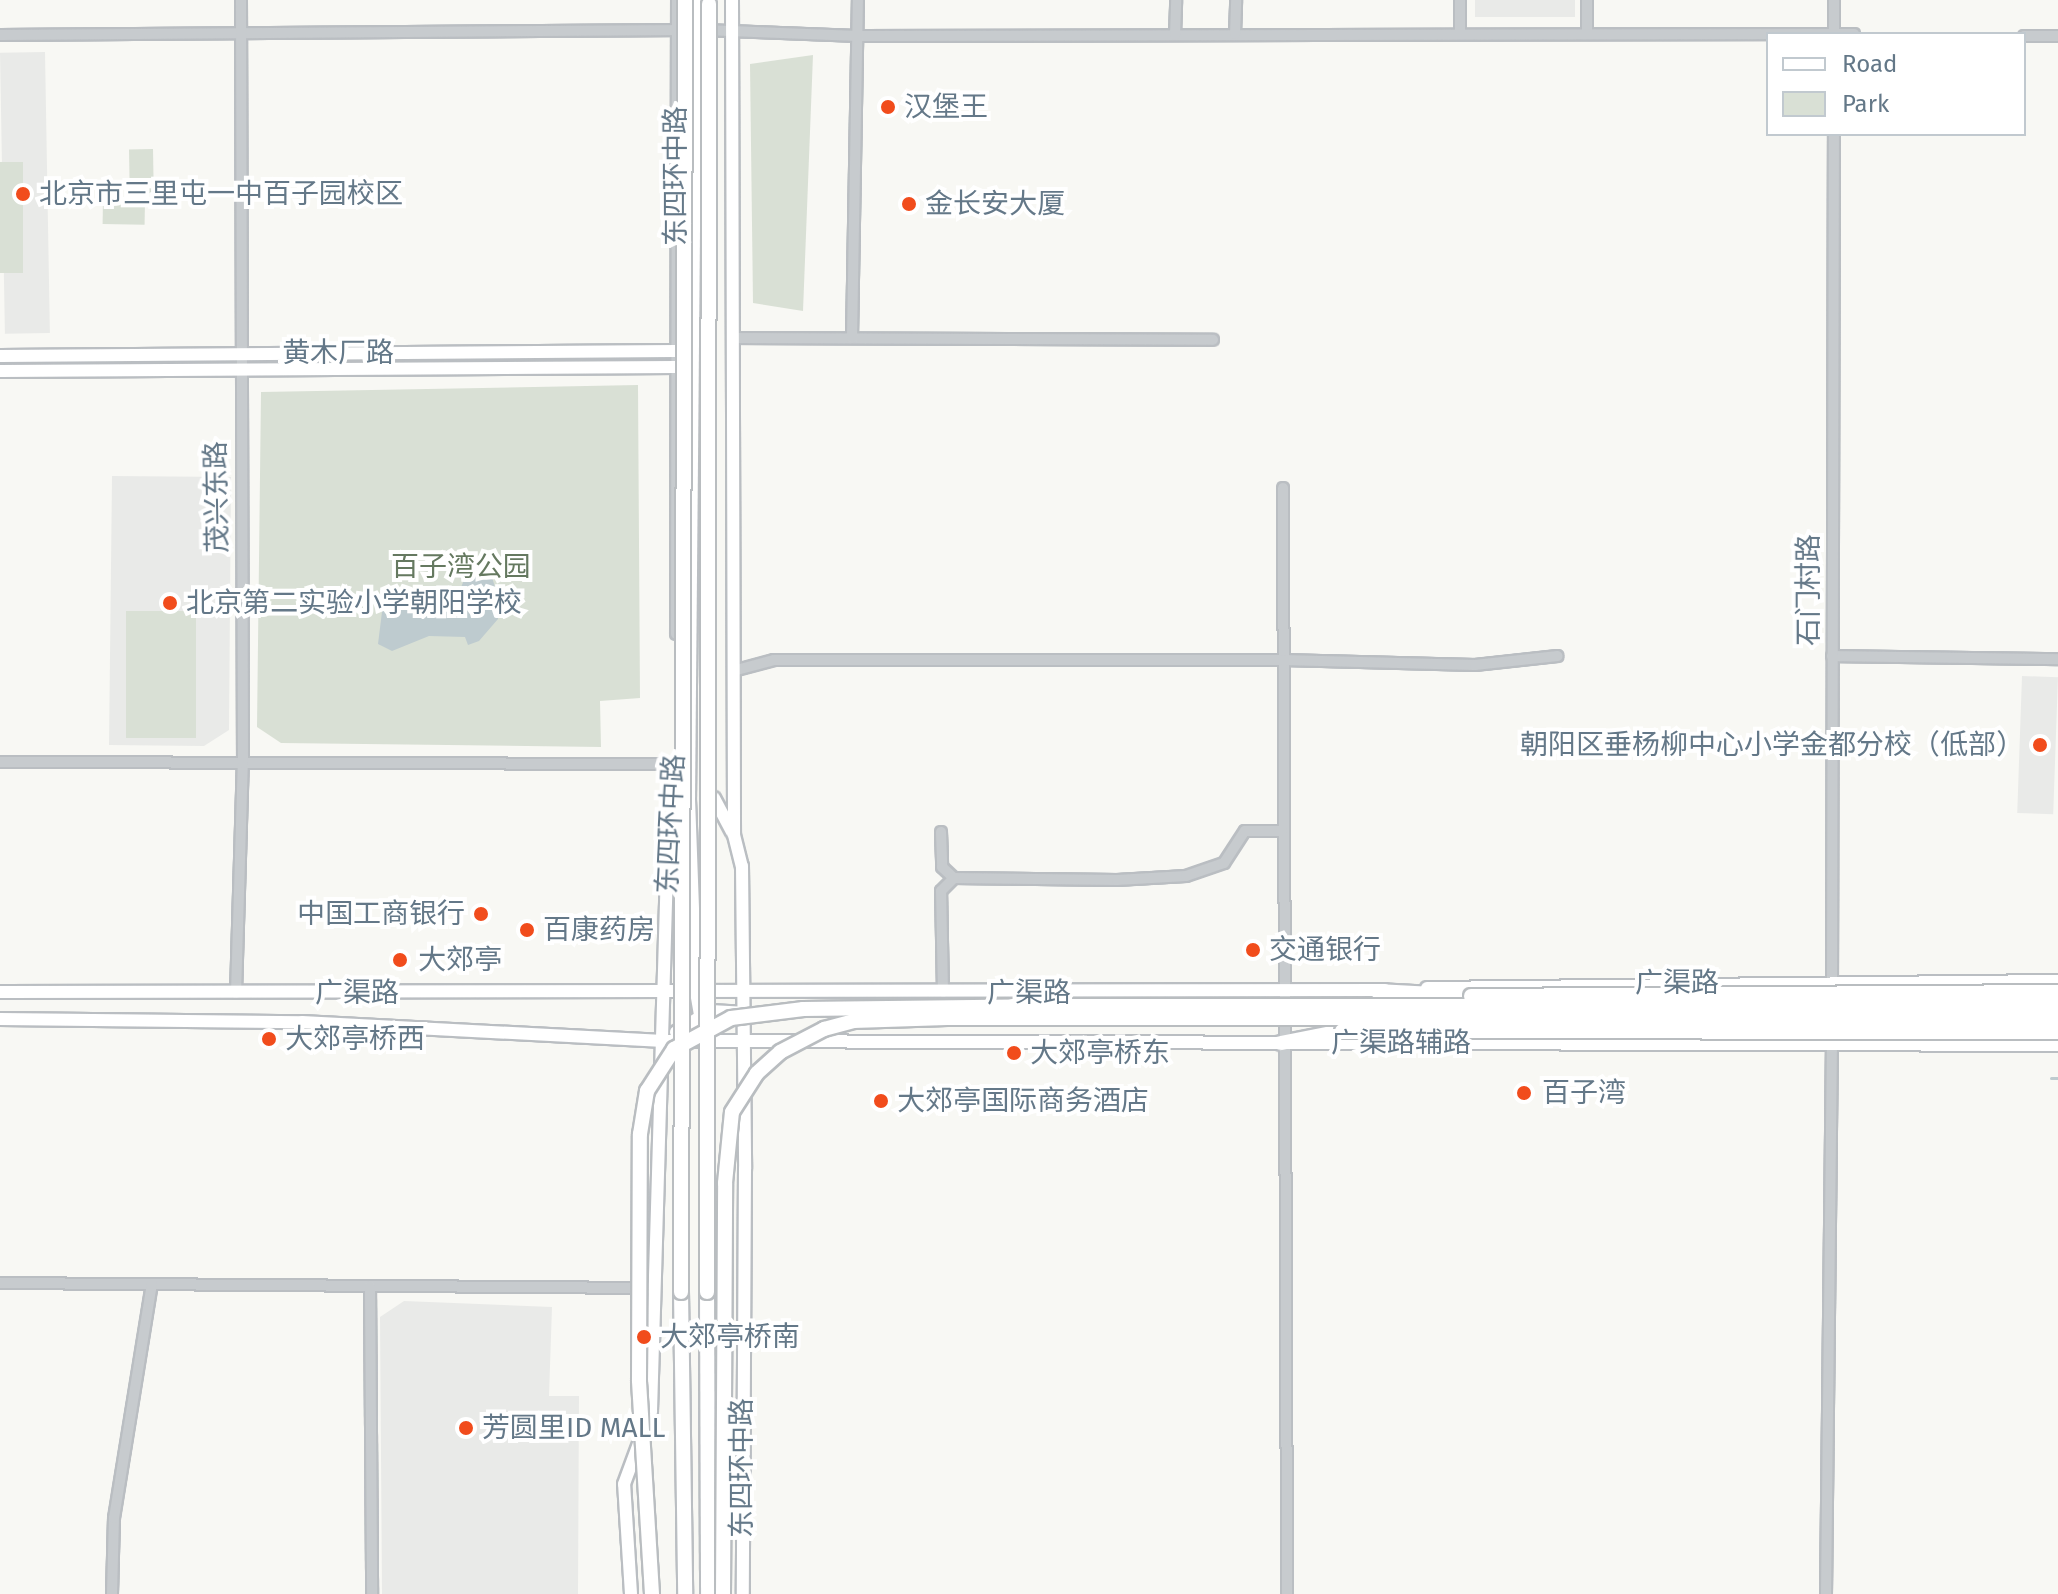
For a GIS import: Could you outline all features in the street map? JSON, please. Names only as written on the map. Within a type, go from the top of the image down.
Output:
[{"type":"highway","name":"东四环中路","points":[[685,0],[681,1292],[685,1594]]},
{"type":"highway","name":"东四环中路","points":[[708,1594],[709,0]]},
{"type":"highway","points":[[1377,991],[1471,996],[2058,992]]},
{"type":"highway","name":"广渠路","points":[[652,1594],[639,1380],[640,1134],[647,1091],[674,1049],[731,1018],[803,1009],[1037,1006],[2058,1006]]},
{"type":"highway","name":"广渠路","points":[[723,1594],[725,1183],[732,1112],[768,1062],[824,1029],[853,1021],[947,1018],[2058,1019]]},
{"type":"highway","points":[[1281,1043],[1342,1031],[2058,1032]]},
{"type":"main road","name":"东四环中路","points":[[696,0],[689,799],[696,894],[696,992],[705,1013]]},
{"type":"main road","name":"东四环中路","points":[[704,1041],[705,1013],[714,992],[716,0]]},
{"type":"main road","name":"东四环中路","points":[[732,0],[734,835],[742,866],[743,992],[743,1594]]},
{"type":"main road","name":"黄木厂路","points":[[0,356],[240,360],[676,351]]},
{"type":"main road","points":[[0,371],[240,360],[676,367]]},
{"type":"main road","points":[[714,798],[734,835]]},
{"type":"main road","points":[[676,836],[689,799]]},
{"type":"main road","name":"东四环中路","points":[[631,1594],[624,1484],[651,1411],[666,993],[667,870],[676,836]]},
{"type":"main road","points":[[696,894],[714,894]]},
{"type":"main road","name":"广渠路","points":[[0,992],[1281,993],[1731,983],[2058,981]]},
{"type":"main road","points":[[664,1041],[705,1013],[915,1010],[934,1005],[943,992]]},
{"type":"main road","points":[[816,1012],[848,1005],[867,993]]},
{"type":"main road","name":"广渠路","points":[[0,1019],[302,1022],[664,1041],[743,1040]]},
{"type":"main road","name":"广渠路辅路","points":[[743,1040],[2058,1045]]},
{"type":"street","name":"茂兴东路","points":[[236,993],[243,763],[241,0]]},
{"type":"street","name":"东四环中路","points":[[676,836],[677,0]]},
{"type":"street","points":[[852,338],[858,0]]},
{"type":"street","points":[[1175,35],[1176,0]]},
{"type":"street","points":[[1235,34],[1236,0]]},
{"type":"street","points":[[1460,0],[1460,33]]},
{"type":"street","points":[[1587,0],[1587,33]]},
{"type":"street","points":[[1834,0],[1834,32]]},
{"type":"street","points":[[0,35],[677,30],[858,36],[1766,34]]},
{"type":"street","points":[[2026,36],[2058,36]]},
{"type":"street","name":"石门村路","points":[[1826,1594],[1832,1046],[1834,136]]},
{"type":"street","points":[[733,338],[1213,340]]},
{"type":"street","points":[[1283,488],[1281,1043],[1287,1594]]},
{"type":"street","points":[[733,671],[774,660],[1283,660],[1475,665],[1558,656]]},
{"type":"street","points":[[1832,656],[2058,659]]},
{"type":"street","points":[[0,762],[676,764]]},
{"type":"street","points":[[941,832],[942,867],[954,878],[1186,876],[1224,863],[1245,831],[1282,831]]},
{"type":"street","points":[[943,992],[941,891],[954,878]]},
{"type":"street","points":[[1932,982],[1908,1014],[1912,1027],[1933,1045]]},
{"type":"street","points":[[1727,1046],[1745,1025],[1743,1001],[1731,983]]},
{"type":"street","points":[[0,1283],[655,1288]]},
{"type":"street","points":[[112,1594],[114,1518],[152,1284]]},
{"type":"street","points":[[370,1286],[372,1594]]},
{"type":"shaded area","points":[[1475,0],[1575,0],[1575,17],[1475,17]]},
{"type":"shaded area","name":"北京市三里屯一中百子园校区","points":[[45,52],[50,333],[5,334],[0,53]]},
{"type":"shaded area","name":"北京第二实验小学朝阳学校","points":[[112,476],[231,477],[229,730],[204,746],[109,745]]},
{"type":"shaded area","points":[[469,567],[489,567],[497,594],[498,619],[479,641],[468,645],[465,637],[429,636],[392,651],[378,644],[382,612],[378,600],[385,593],[460,590]]},
{"type":"shaded area","name":"朝阳区垂杨柳中心小学金都分校（低部）","points":[[2022,676],[2058,677],[2053,814],[2017,813]]},
{"type":"shaded area","name":"芳圆里ID MALL","points":[[404,1301],[552,1307],[549,1396],[579,1396],[578,1594],[382,1594],[380,1317]]},
{"type":"green space","points":[[813,55],[803,311],[753,303],[750,64]]},
{"type":"green space","points":[[129,149],[153,149],[154,193],[130,193]]},
{"type":"green space","points":[[0,162],[23,162],[23,273],[0,273]]},
{"type":"green space","points":[[103,200],[145,201],[145,225],[103,224]]},
{"type":"green space","name":"百子湾公园","points":[[638,385],[640,698],[600,701],[601,747],[281,743],[257,727],[261,392]]},
{"type":"green space","points":[[126,611],[196,611],[196,738],[126,738]]},
{"type":"waterway","points":[[2051,1078],[2058,1078]]},
{"type":"place","name":"汉堡王","points":[[888,107]]},
{"type":"place","name":"北京市三里屯一中百子园校区","points":[[23,194]]},
{"type":"place","name":"金长安大厦","points":[[909,204]]},
{"type":"place","name":"北京第二实验小学朝阳学校","points":[[170,603]]},
{"type":"place","name":"朝阳区垂杨柳中心小学金都分校（低部）","points":[[2040,745]]},
{"type":"place","name":"中国工商银行","points":[[481,914]]},
{"type":"place","name":"百康药房","points":[[527,930]]},
{"type":"place","name":"交通银行","points":[[1253,950]]},
{"type":"place","name":"大郊亭","points":[[400,960]]},
{"type":"place","name":"大郊亭桥西","points":[[269,1039]]},
{"type":"place","name":"大郊亭桥东","points":[[1014,1053]]},
{"type":"place","name":"百子湾","points":[[1524,1093]]},
{"type":"place","name":"大郊亭国际商务酒店","points":[[881,1101]]},
{"type":"place","name":"大郊亭桥南","points":[[644,1337]]},
{"type":"place","name":"芳圆里ID MALL","points":[[466,1428]]}]
